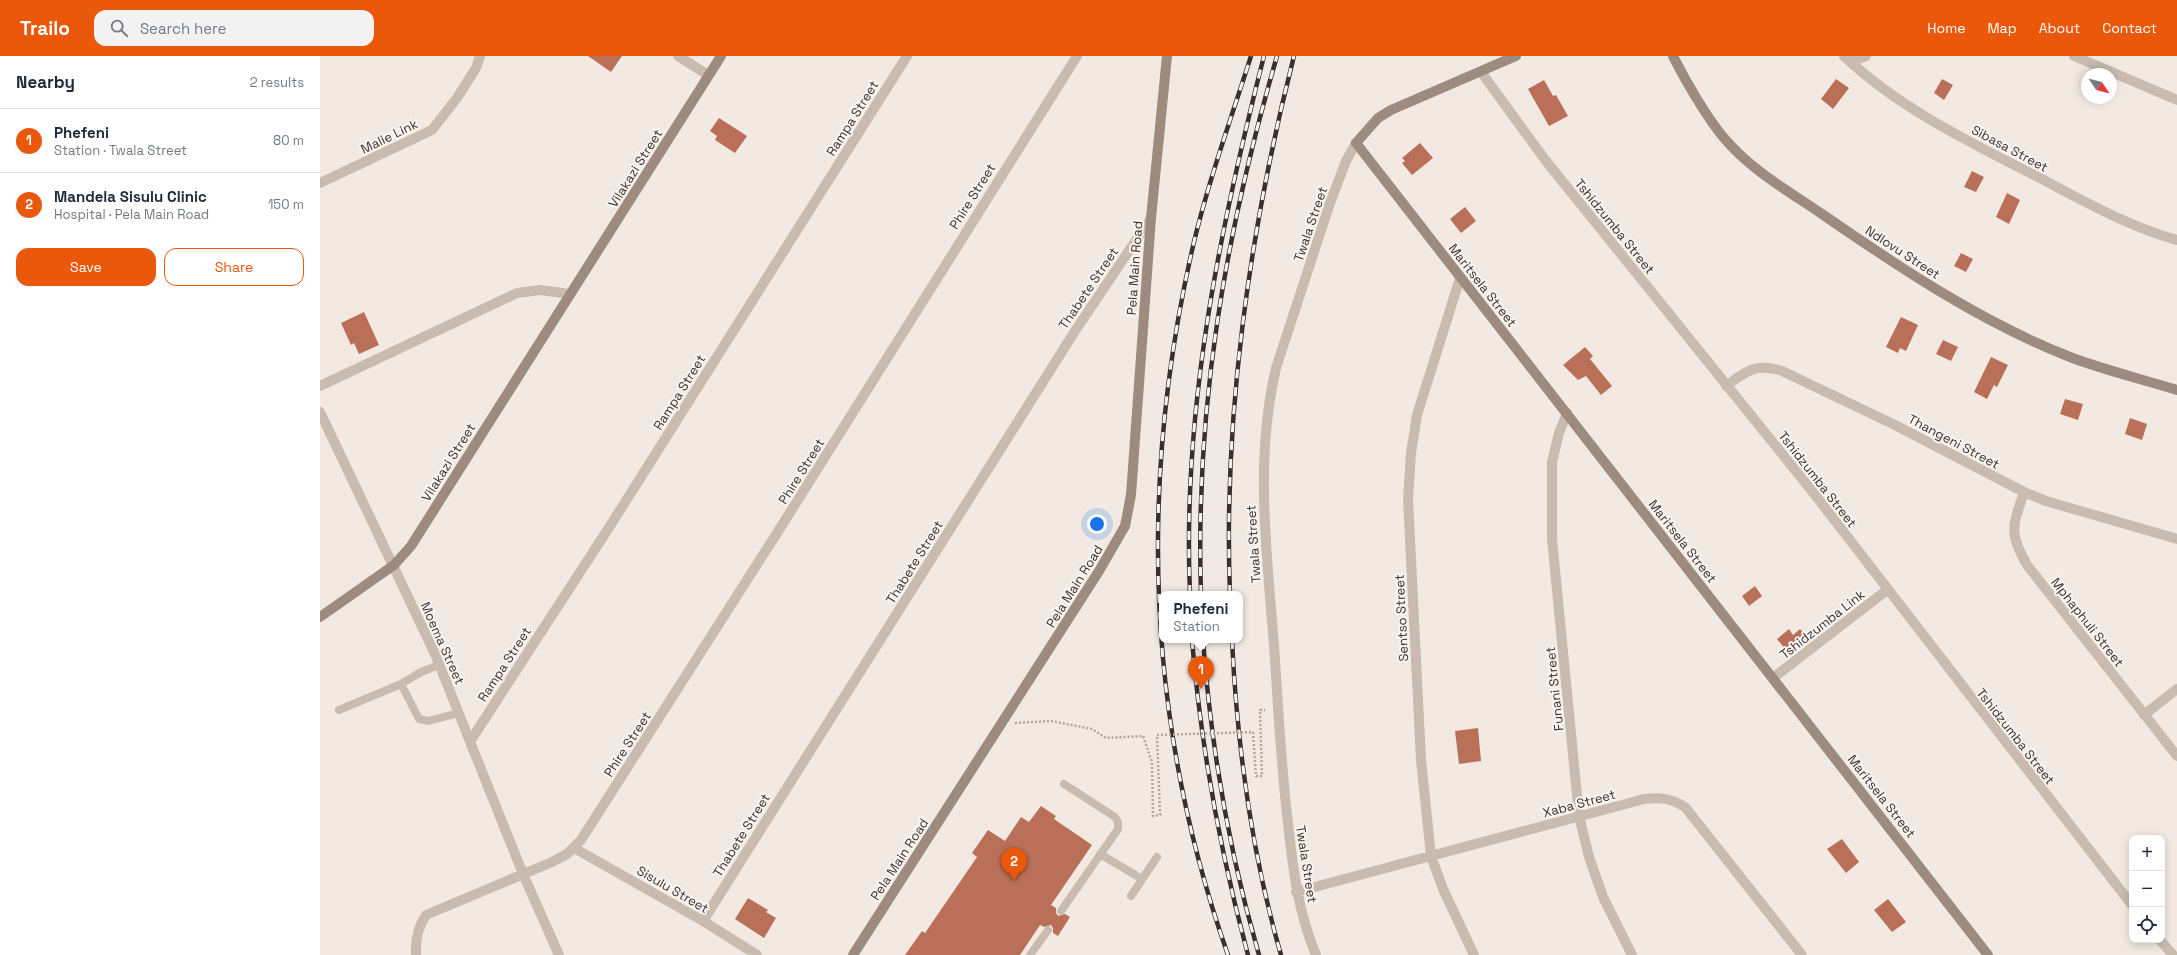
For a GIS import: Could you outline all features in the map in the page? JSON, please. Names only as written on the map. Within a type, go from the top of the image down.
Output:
[{"type":"street","name":"Malie Link","points":[[320,183],[432,130],[457,98],[476,68],[480,56]]},
{"type":"street","points":[[678,56],[708,75]]},
{"type":"street","name":"Vilakazi Street","points":[[320,617],[394,565],[411,546],[721,56]]},
{"type":"street","name":"Rampa Street","points":[[471,740],[614,519],[907,56]]},
{"type":"street","name":"Phire Street","points":[[416,955],[415,946],[419,925],[426,915],[557,859],[574,848],[784,522],[1077,56]]},
{"type":"street","name":"Pela Main Road","points":[[853,955],[1099,572],[1125,526],[1131,495],[1151,218],[1167,56]]},
{"type":"street","name":"Ndlovu Street","points":[[1673,56],[1681,73],[1723,138],[1738,153],[1754,168],[1855,237],[1932,286],[1989,319],[2031,340],[2070,357],[2177,390]]},
{"type":"street","points":[[1848,59],[1866,56]]},
{"type":"street","points":[[2074,56],[2177,100]]},
{"type":"street","points":[[1356,143],[1378,118],[1391,110],[1481,72],[1511,57]]},
{"type":"street","name":"Sibasa Street","points":[[1848,59],[1914,110],[1947,130],[2108,213],[2177,240]]},
{"type":"street","name":"Tshidzumba Street","points":[[1481,72],[1546,161],[1812,491],[1887,590],[2129,901]]},
{"type":"street","name":"Maritsela Street","points":[[1356,143],[1988,955]]},
{"type":"street","name":"Twala Street","points":[[1316,955],[1296,892],[1282,769],[1263,508],[1264,445],[1270,395],[1278,361],[1330,203],[1346,161],[1356,143]]},
{"type":"street","name":"Thabete Street","points":[[703,921],[1075,331],[1151,218]]},
{"type":"street","name":"Sentso Street","points":[[1460,278],[1417,415],[1411,453],[1408,499],[1421,760],[1431,856],[1443,889],[1474,955]]},
{"type":"street","points":[[320,386],[517,293],[540,290],[570,294]]},
{"type":"street","name":"Thangeni Street","points":[[1726,386],[1746,371],[1756,368],[1768,367],[1782,371],[1893,424],[2024,492],[2046,501],[2177,539]]},
{"type":"street","name":"Moema Street","points":[[320,412],[322,423],[394,565],[439,665],[471,740],[523,874],[559,955]]},
{"type":"street","name":"Funani Street","points":[[1567,413],[1559,433],[1552,462],[1552,539],[1579,816],[1589,857],[1604,897],[1632,955]]},
{"type":"street","name":"Mphaphuli Street","points":[[2024,492],[2013,530],[2015,543],[2021,554],[2027,564],[2177,756]]},
{"type":"street","name":"Tshidzumba Link","points":[[1773,678],[1887,590]]},
{"type":"street","points":[[2144,715],[2177,689]]},
{"type":"street","name":"Xaba Street","points":[[1296,892],[1644,799],[1661,797],[1673,800],[1685,807],[1802,955]]},
{"type":"street","name":"Sisulu Street","points":[[574,848],[703,921],[757,955]]},
{"type":"street","points":[[2163,943],[2173,955]]},
{"type":"lane","points":[[339,710],[401,684],[421,672],[439,665]]},
{"type":"lane","points":[[401,684],[419,719],[428,721],[459,713]]},
{"type":"lane","points":[[1061,911],[1118,829],[1118,822],[1115,817],[1064,784]]},
{"type":"lane","points":[[1100,854],[1142,879]]},
{"type":"lane","points":[[1131,896],[1157,857]]},
{"type":"lane","points":[[1030,955],[1048,930]]},
{"type":"path","points":[[1004,720],[1019,724],[1051,721],[1092,729],[1106,738],[1143,736],[1152,762],[1153,816],[1160,815],[1157,735],[1253,732],[1256,776],[1262,776],[1260,716]]},
{"type":"building","points":[[588,56],[622,56],[611,72]]},
{"type":"building","points":[[1836,79],[1849,88],[1833,109],[1821,99]]},
{"type":"building","points":[[1942,79],[1953,85],[1944,100],[1934,93]]},
{"type":"building","points":[[1544,80],[1553,96],[1556,95],[1568,116],[1549,126],[1528,89]]},
{"type":"building","points":[[719,118],[747,136],[735,153],[715,140],[717,136],[710,131]]},
{"type":"building","points":[[1420,143],[1433,158],[1412,175],[1402,163],[1405,161],[1402,158]]},
{"type":"building","points":[[1972,171],[1984,177],[1976,192],[1964,187]]},
{"type":"building","points":[[2007,193],[2020,200],[2009,224],[1996,217]]},
{"type":"building","points":[[1465,207],[1476,221],[1461,233],[1450,219]]},
{"type":"building","points":[[1961,253],[1973,259],[1966,272],[1954,266]]},
{"type":"building","points":[[364,312],[379,345],[359,354],[354,343],[351,345],[341,323]]},
{"type":"building","points":[[1901,317],[1918,325],[1906,351],[1900,348],[1898,353],[1886,347]]},
{"type":"building","points":[[1943,340],[1958,347],[1951,361],[1936,354]]},
{"type":"building","points":[[1585,347],[1593,356],[1590,359],[1612,386],[1601,395],[1586,376],[1578,380],[1563,365]]},
{"type":"building","points":[[1991,357],[2008,365],[1997,387],[1994,385],[1987,399],[1974,392]]},
{"type":"building","points":[[2065,399],[2083,404],[2078,420],[2060,414]]},
{"type":"building","points":[[2130,418],[2147,424],[2142,440],[2125,434]]},
{"type":"building","points":[[1755,586],[1762,596],[1749,606],[1742,596]]},
{"type":"building","points":[[1789,629],[1793,635],[1800,629],[1809,640],[1790,655],[1777,639]]},
{"type":"building","points":[[1478,728],[1481,761],[1459,764],[1455,731]]},
{"type":"building","points":[[1041,806],[1056,816],[1054,819],[1092,845],[1051,905],[1056,908],[1056,913],[1058,916],[1065,914],[1070,917],[1058,936],[1053,933],[1053,928],[1051,925],[1044,927],[1040,925],[1020,955],[905,955],[922,931],[925,933],[977,857],[972,853],[988,830],[1005,841],[1021,817],[1029,822]]},
{"type":"building","points":[[1842,839],[1859,862],[1846,873],[1827,849]]},
{"type":"building","points":[[748,898],[768,910],[766,912],[776,918],[764,938],[735,919]]},
{"type":"building","points":[[1888,899],[1906,922],[1892,932],[1874,910]]},
{"type":"railway","points":[[1159,603],[1158,514],[1164,425],[1175,336],[1199,222],[1251,56]]},
{"type":"railway","points":[[1190,591],[1189,526],[1192,457],[1198,390],[1207,322],[1232,189],[1264,56]]},
{"type":"railway","points":[[1201,591],[1200,525],[1203,456],[1217,322],[1242,189],[1277,56]]},
{"type":"railway","points":[[1230,591],[1229,527],[1231,459],[1243,323],[1264,188],[1294,56]]},
{"type":"railway","points":[[1162,643],[1166,692],[1180,780],[1201,867],[1228,955]]},
{"type":"railway","points":[[1192,643],[1206,759],[1213,799],[1220,838],[1248,955]]},
{"type":"railway","points":[[1203,643],[1206,680],[1216,760],[1230,838],[1248,916],[1259,955]]},
{"type":"railway","points":[[1232,643],[1234,679],[1242,759],[1254,839],[1281,955]]},
{"type":"place","name":"Phefeni","points":[[1201,689]]},
{"type":"place","name":"Mandela Sisulu Clinic","points":[[1014,881]]}]
